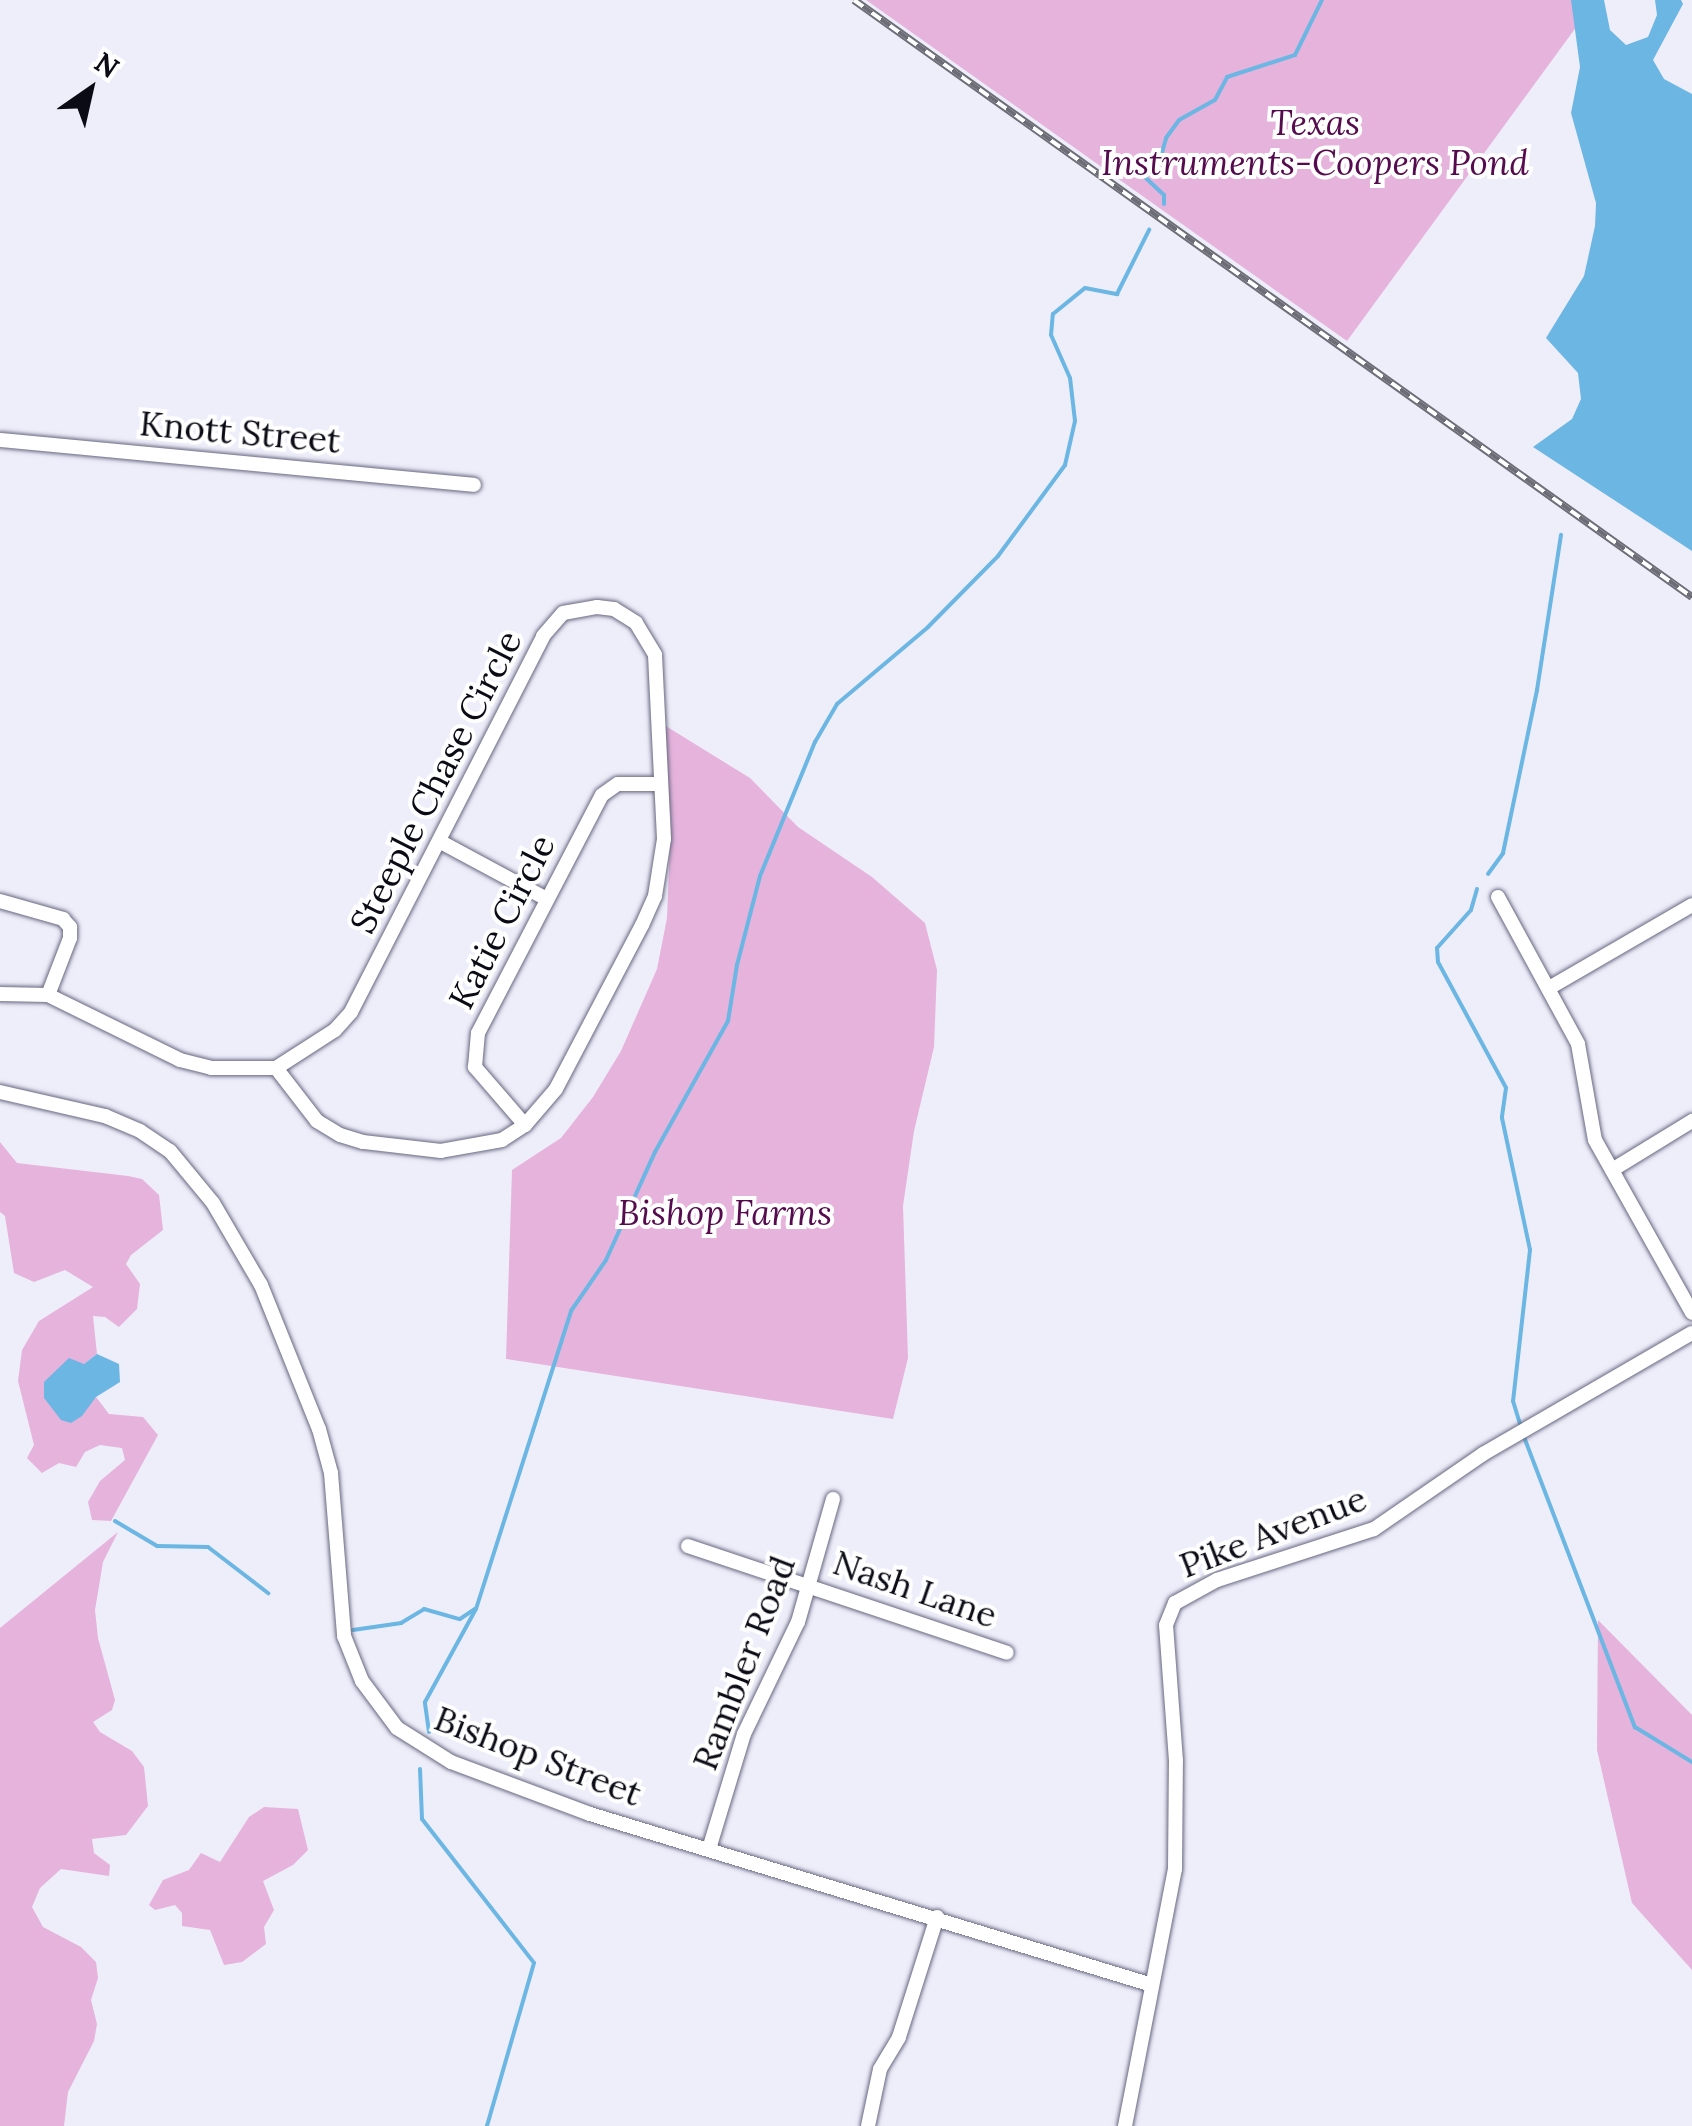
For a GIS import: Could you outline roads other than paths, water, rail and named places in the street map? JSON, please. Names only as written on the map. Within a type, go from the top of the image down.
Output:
[{"type":"street","name":"Knott Street","points":[[0,440],[474,484]]},
{"type":"street","name":"Steeple Chase Circle","points":[[579,608],[614,609],[636,623],[655,654],[658,681],[664,840],[655,896],[556,1089],[525,1125],[502,1140],[472,1149],[441,1152],[364,1142],[317,1121],[276,1068],[336,1030],[351,1012],[440,841],[543,636],[562,614],[579,608]]},
{"type":"street","name":"Katie Circle","points":[[525,1125],[475,1067],[478,1033],[545,898],[610,788],[661,784]]},
{"type":"street","points":[[440,841],[545,898]]},
{"type":"street","points":[[1498,897],[1578,1044],[1594,1140],[1692,1313]]},
{"type":"street","points":[[0,901],[63,918],[70,927],[70,938],[48,996]]},
{"type":"street","points":[[1549,988],[1692,905]]},
{"type":"street","points":[[0,994],[48,996],[180,1060],[210,1068],[276,1068]]},
{"type":"street","name":"Bishop Street","points":[[0,1092],[104,1116],[140,1131],[170,1151],[213,1202],[262,1284],[318,1429],[331,1473],[344,1636],[362,1681],[397,1728],[452,1762],[590,1814],[1152,1985]]},
{"type":"street","points":[[1612,1170],[1692,1121]]},
{"type":"street","name":"Pike Avenue","points":[[1125,2126],[1175,1869],[1176,1761],[1166,1625],[1175,1603],[1217,1580],[1374,1529],[1522,1430],[1692,1334]]},
{"type":"street","name":"Rambler Road","points":[[709,1849],[744,1734],[785,1654],[811,1584],[833,1499]]},
{"type":"street","name":"Nash Lane","points":[[688,1546],[1008,1653]]},
{"type":"street","points":[[868,2126],[880,2069],[899,2037],[937,1918]]},
{"type":"water","points":[[1571,0],[1604,0],[1610,30],[1626,45],[1648,37],[1657,15],[1655,0],[1681,0],[1683,4],[1653,60],[1664,79],[1692,94],[1692,551],[1533,447],[1572,419],[1581,399],[1578,373],[1546,338],[1584,276],[1595,226],[1596,203],[1571,113],[1580,67]]},
{"type":"water","points":[[97,1354],[119,1364],[120,1382],[96,1397],[82,1416],[71,1423],[61,1420],[44,1398],[44,1382],[69,1358],[84,1364]]},
{"type":"waterway","points":[[1164,204],[1164,195],[1145,177],[1159,163],[1166,138],[1179,120],[1215,100],[1227,77],[1295,55],[1322,0]]},
{"type":"waterway","points":[[429,1732],[425,1702],[476,1609],[571,1311],[606,1260],[655,1152],[728,1021],[737,965],[760,876],[815,742],[837,704],[928,627],[998,556],[1065,465],[1075,421],[1070,378],[1051,335],[1053,314],[1085,288],[1117,294],[1149,230]]},
{"type":"waterway","points":[[1488,874],[1503,853],[1537,690],[1561,535]]},
{"type":"waterway","points":[[1477,889],[1471,910],[1437,948],[1438,962],[1506,1088],[1502,1118],[1530,1250],[1513,1401],[1521,1428]]},
{"type":"waterway","points":[[1524,1437],[1635,1727],[1692,1762]]},
{"type":"waterway","points":[[115,1521],[157,1546],[208,1547],[268,1593]]},
{"type":"waterway","points":[[353,1630],[401,1623],[424,1609],[460,1619],[475,1609]]},
{"type":"waterway","points":[[420,1769],[422,1819],[534,1963],[487,2126]]},
{"type":"railway","points":[[854,0],[1692,597]]},
{"type":"park label","name":"Texas Instruments-Coopers Pond","points":[[1315,143]]},
{"type":"park label","name":"Bishop Farms","points":[[725,1213]]}]
